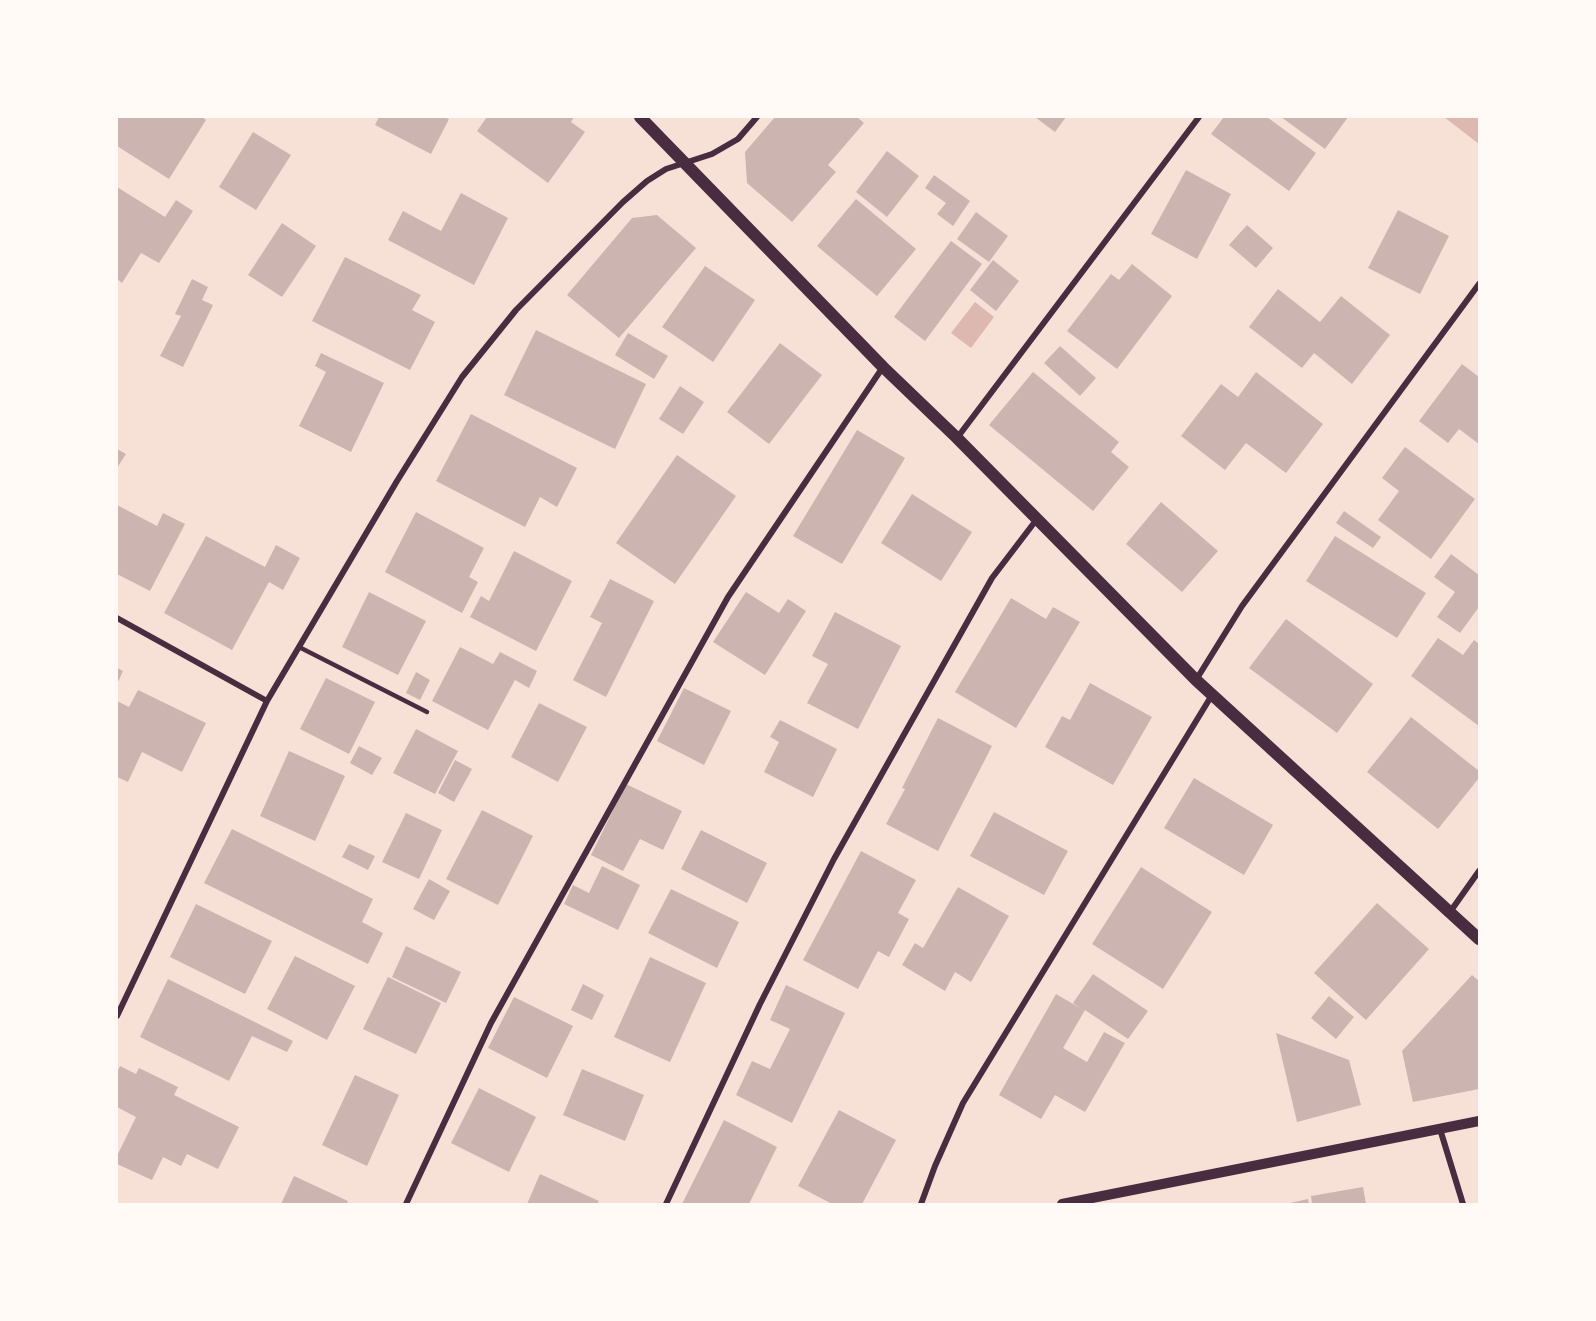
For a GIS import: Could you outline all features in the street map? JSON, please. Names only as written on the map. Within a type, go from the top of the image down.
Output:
[{"type":"main road","points":[[640,117],[883,367],[957,438],[1196,680],[1479,939]]},
{"type":"street","points":[[117,1016],[267,701],[462,377],[516,309],[623,202],[647,181],[666,169],[712,154],[738,139],[757,117]]},
{"type":"street","points":[[957,438],[1199,117]]},
{"type":"street","points":[[1196,680],[1242,606],[1479,284]]},
{"type":"street","points":[[406,1204],[491,1023],[728,597],[883,367]]},
{"type":"street","points":[[666,1204],[760,1004],[834,859],[992,578],[1037,519]]},
{"type":"street","points":[[117,618],[267,701]]},
{"type":"street","points":[[921,1204],[963,1103],[1212,695]]},
{"type":"street","points":[[1449,913],[1479,871]]},
{"type":"street","points":[[1062,1204],[1479,1121]]},
{"type":"street","points":[[1440,1129],[1463,1204]]},
{"type":"lane","points":[[299,647],[427,712]]},
{"type":"shaded area","points":[[1444,117],[1479,117],[1479,144]]},
{"type":"shaded area","points":[[975,302],[994,317],[971,348],[951,333]]},
{"type":"building","points":[[117,117],[202,117],[206,120],[169,179],[117,146]]},
{"type":"building","points":[[379,117],[444,117],[449,119],[431,154],[375,125]]},
{"type":"building","points":[[487,117],[574,117],[571,122],[585,132],[548,183],[477,131]]},
{"type":"building","points":[[775,117],[857,117],[864,123],[828,165],[836,172],[792,222],[747,183],[745,152]]},
{"type":"building","points":[[1035,117],[1066,117],[1055,132]]},
{"type":"building","points":[[1224,117],[1267,117],[1316,153],[1289,191],[1211,134]]},
{"type":"building","points":[[1281,117],[1348,117],[1325,149]]},
{"type":"building","points":[[253,132],[291,155],[256,210],[219,187]]},
{"type":"building","points":[[887,151],[919,176],[887,217],[856,192]]},
{"type":"building","points":[[1186,170],[1231,194],[1197,259],[1151,234]]},
{"type":"building","points":[[934,175],[970,201],[953,226],[937,214],[946,203],[925,188]]},
{"type":"building","points":[[117,187],[165,217],[176,200],[193,211],[159,263],[141,253],[122,283],[117,279]]},
{"type":"building","points":[[461,193],[508,218],[474,285],[388,240],[403,211],[441,231]]},
{"type":"building","points":[[856,199],[916,249],[877,296],[817,246]]},
{"type":"building","points":[[1398,210],[1449,236],[1420,294],[1368,268]]},
{"type":"building","points":[[976,212],[1008,236],[989,262],[957,239]]},
{"type":"building","points":[[657,215],[696,248],[619,338],[567,295],[632,218]]},
{"type":"building","points":[[282,223],[316,246],[282,297],[248,275]]},
{"type":"building","points":[[1247,225],[1273,248],[1256,268],[1229,245]]},
{"type":"building","points":[[951,241],[982,264],[925,341],[894,317]]},
{"type":"building","points":[[345,257],[421,295],[412,310],[435,322],[410,370],[312,321]]},
{"type":"building","points":[[993,260],[1019,281],[996,311],[970,290]]},
{"type":"building","points":[[1132,264],[1172,296],[1117,369],[1067,331],[1111,274],[1119,280]]},
{"type":"building","points":[[705,266],[755,300],[713,362],[662,327]]},
{"type":"building","points":[[192,279],[208,287],[202,300],[213,305],[183,367],[160,356],[181,316],[175,314]]},
{"type":"building","points":[[1278,289],[1320,322],[1341,296],[1390,335],[1352,384],[1314,353],[1302,368],[1249,327]]},
{"type":"building","points":[[536,330],[646,384],[615,449],[504,395]]},
{"type":"building","points":[[628,333],[668,356],[654,379],[615,355]]},
{"type":"building","points":[[780,343],[822,375],[769,444],[727,412]]},
{"type":"building","points":[[1060,346],[1096,378],[1080,396],[1044,363]]},
{"type":"building","points":[[321,353],[384,383],[351,452],[299,426],[326,372],[315,366]]},
{"type":"building","points":[[1462,364],[1479,377],[1479,444],[1459,429],[1448,443],[1419,421]]},
{"type":"building","points":[[1033,372],[1119,442],[1111,452],[1129,467],[1093,511],[989,425]]},
{"type":"building","points":[[1256,372],[1323,424],[1286,473],[1246,443],[1225,470],[1181,436],[1221,384],[1238,397]]},
{"type":"building","points":[[680,386],[704,402],[683,434],[659,419]]},
{"type":"building","points":[[471,414],[577,468],[557,507],[540,497],[525,527],[436,481]]},
{"type":"building","points":[[857,430],[905,458],[842,564],[793,536]]},
{"type":"building","points":[[1405,447],[1475,499],[1431,559],[1378,520],[1399,491],[1382,478]]},
{"type":"building","points":[[117,449],[126,454],[117,468]]},
{"type":"building","points":[[677,455],[736,496],[675,584],[616,543]]},
{"type":"building","points":[[912,494],[972,532],[941,581],[881,543]]},
{"type":"building","points":[[1161,502],[1218,551],[1182,592],[1126,544]]},
{"type":"building","points":[[117,505],[157,526],[163,513],[185,524],[150,591],[117,574]]},
{"type":"building","points":[[1344,511],[1381,537],[1373,548],[1336,523]]},
{"type":"building","points":[[416,512],[484,548],[469,577],[478,582],[462,613],[385,572]]},
{"type":"building","points":[[206,536],[265,567],[276,545],[300,558],[283,590],[269,582],[232,650],[164,613]]},
{"type":"building","points":[[1335,536],[1426,593],[1397,638],[1306,581]]},
{"type":"building","points":[[514,551],[572,581],[536,651],[470,617],[481,596],[489,601]]},
{"type":"building","points":[[1451,554],[1479,575],[1479,607],[1460,633],[1437,617],[1455,592],[1434,577]]},
{"type":"building","points":[[610,579],[654,601],[606,697],[573,680],[602,623],[590,617]]},
{"type":"building","points":[[369,592],[426,621],[398,675],[342,647]]},
{"type":"building","points":[[746,592],[779,613],[788,599],[806,611],[765,675],[713,642]]},
{"type":"building","points":[[1011,598],[1046,619],[1053,607],[1080,622],[1016,728],[955,692]]},
{"type":"building","points":[[835,612],[901,646],[858,729],[807,703],[828,664],[812,656]]},
{"type":"building","points":[[1286,619],[1373,684],[1337,733],[1249,668]]},
{"type":"building","points":[[1438,638],[1463,655],[1474,640],[1479,644],[1479,726],[1411,676]]},
{"type":"building","points":[[460,647],[493,664],[500,652],[537,671],[529,688],[515,680],[488,730],[432,701]]},
{"type":"building","points":[[117,668],[123,671],[117,684]]},
{"type":"building","points":[[416,672],[430,680],[420,700],[406,693]]},
{"type":"building","points":[[326,678],[375,702],[349,754],[300,729]]},
{"type":"building","points":[[1090,683],[1152,717],[1113,785],[1045,747],[1062,716],[1070,720]]},
{"type":"building","points":[[684,688],[731,711],[704,765],[657,741]]},
{"type":"building","points":[[138,690],[206,723],[182,772],[142,752],[128,782],[117,777],[117,701],[129,707]]},
{"type":"building","points":[[539,703],[587,727],[558,782],[511,757]]},
{"type":"building","points":[[1411,717],[1479,771],[1479,778],[1438,829],[1367,772]]},
{"type":"building","points":[[938,718],[992,746],[938,851],[886,824]]},
{"type":"building","points":[[780,720],[837,749],[813,797],[764,772],[779,742],[770,737]]},
{"type":"building","points":[[416,729],[458,751],[435,794],[393,773]]},
{"type":"building","points":[[359,746],[382,758],[372,775],[350,763]]},
{"type":"building","points":[[289,751],[345,776],[315,841],[260,816]]},
{"type":"building","points":[[455,760],[472,769],[454,802],[438,793]]},
{"type":"building","points":[[1194,778],[1273,825],[1244,875],[1164,828]]},
{"type":"building","points":[[626,784],[682,811],[663,850],[640,839],[623,871],[591,855]]},
{"type":"building","points":[[482,810],[533,836],[498,905],[446,879]]},
{"type":"building","points":[[994,812],[1068,851],[1044,895],[970,856]]},
{"type":"building","points":[[406,813],[442,830],[419,879],[382,862]]},
{"type":"building","points":[[232,829],[373,899],[362,922],[383,933],[368,964],[204,883]]},
{"type":"building","points":[[701,830],[767,863],[747,903],[681,869]]},
{"type":"building","points":[[349,844],[375,856],[368,870],[342,857]]},
{"type":"building","points":[[861,851],[916,880],[898,913],[909,919],[889,957],[878,951],[858,989],[803,960]]},
{"type":"building","points":[[602,866],[640,885],[618,930],[564,904],[573,885],[589,893]]},
{"type":"building","points":[[1141,867],[1212,912],[1163,989],[1092,944]]},
{"type":"building","points":[[429,879],[450,891],[434,920],[413,909]]},
{"type":"building","points":[[958,887],[1009,916],[971,982],[955,972],[945,991],[902,965],[915,943],[923,948]]},
{"type":"building","points":[[671,889],[739,922],[717,968],[648,933]]},
{"type":"building","points":[[1377,903],[1429,949],[1366,1020],[1314,973]]},
{"type":"building","points":[[196,904],[272,941],[245,994],[170,957]]},
{"type":"building","points":[[406,946],[461,972],[446,1003],[392,977]]},
{"type":"building","points":[[295,956],[355,986],[327,1040],[267,1009]]},
{"type":"building","points":[[650,957],[706,983],[670,1062],[614,1037]]},
{"type":"building","points":[[1093,974],[1148,1011],[1128,1039],[1085,1010],[1063,1048],[1087,1062],[1104,1032],[1125,1043],[1085,1112],[1055,1095],[1041,1119],[999,1095],[1056,994],[1080,1008],[1073,1003]]},
{"type":"building","points":[[1472,975],[1479,981],[1479,1089],[1413,1102],[1402,1051]]},
{"type":"building","points":[[388,977],[441,1003],[416,1054],[363,1029]]},
{"type":"building","points":[[168,979],[293,1041],[287,1052],[252,1036],[229,1081],[140,1037]]},
{"type":"building","points":[[583,984],[604,995],[592,1020],[571,1010]]},
{"type":"building","points":[[786,985],[845,1013],[792,1123],[736,1095],[752,1061],[770,1069],[790,1029],[770,1020]]},
{"type":"building","points":[[1329,996],[1354,1017],[1336,1039],[1311,1018]]},
{"type":"building","points":[[514,997],[573,1026],[547,1078],[488,1048]]},
{"type":"building","points":[[1276,1033],[1349,1060],[1361,1105],[1297,1122]]},
{"type":"building","points":[[120,1066],[136,1074],[139,1068],[178,1087],[174,1095],[239,1127],[218,1169],[187,1154],[181,1166],[163,1157],[152,1180],[117,1164],[117,1156],[136,1117],[117,1107],[117,1072]]},
{"type":"building","points":[[582,1069],[644,1095],[625,1141],[563,1115]]},
{"type":"building","points":[[355,1075],[399,1095],[367,1166],[322,1145]]},
{"type":"building","points":[[479,1088],[536,1117],[509,1172],[451,1143]]},
{"type":"building","points":[[839,1110],[896,1140],[862,1204],[832,1204],[798,1186]]},
{"type":"building","points":[[724,1120],[777,1147],[749,1204],[682,1204]]},
{"type":"building","points":[[540,1174],[599,1201],[597,1204],[527,1204]]},
{"type":"building","points":[[294,1176],[348,1201],[347,1204],[281,1204]]},
{"type":"building","points":[[1363,1187],[1366,1204],[1312,1204],[1311,1196]]},
{"type":"building","points":[[1308,1199],[1309,1204],[1290,1204],[1290,1203]]}]
